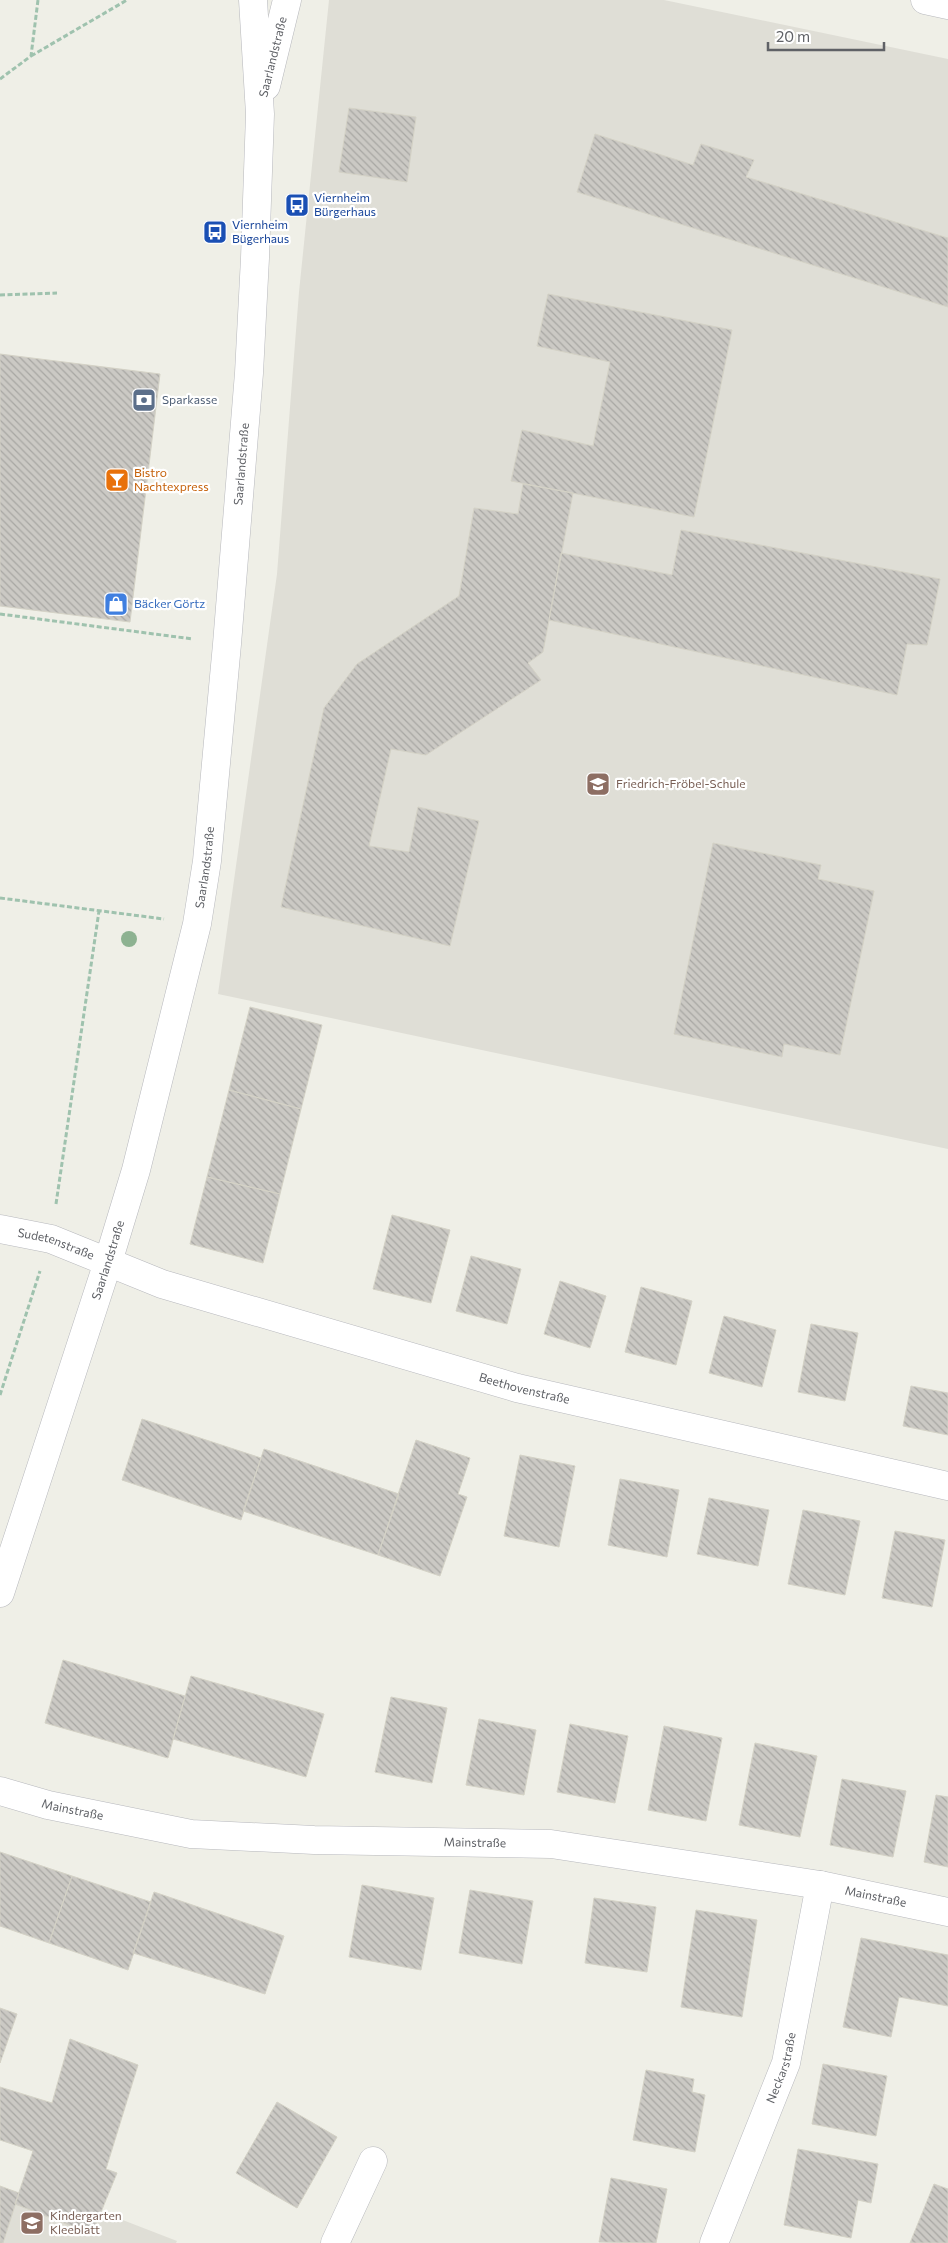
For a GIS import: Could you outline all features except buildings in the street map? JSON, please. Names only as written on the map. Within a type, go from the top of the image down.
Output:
[{"type":"street","name":"Saarlandstraße","points":[[0,1593],[108,1262],[136,1170],[196,924],[207,861],[249,373],[260,114],[252,0]]},
{"type":"street","name":"Saarlandstraße","points":[[260,114],[287,0]]},
{"type":"street","points":[[925,0],[948,5]]},
{"type":"street","name":"Sudetenstraße","points":[[0,1229],[51,1239],[108,1262]]},
{"type":"street","name":"Beethovenstraße","points":[[108,1262],[162,1284],[517,1388],[948,1486]]},
{"type":"street","name":"Mainstraße","points":[[0,1791],[48,1806],[191,1834],[314,1840],[551,1844],[820,1885],[948,1912]]},
{"type":"street","name":"Neckarstraße","points":[[714,2243],[786,2063],[820,1885]]},
{"type":"street","points":[[335,2243],[372,2161]]},
{"type":"path","points":[[30,56],[38,0]]},
{"type":"path","points":[[0,79],[30,56],[127,0]]},
{"type":"path","points":[[0,295],[57,293]]},
{"type":"path","points":[[0,614],[227,644]]},
{"type":"path","points":[[0,898],[196,924]]},
{"type":"path","points":[[0,1395],[51,1239],[99,911]]},
{"type":"shaded area","name":"Friedrich-Fröbel-Schule","points":[[329,0],[664,0],[948,59],[948,1149],[218,994],[277,574],[299,292]]},
{"type":"shaded area","name":"Kindergarten Kleeblatt","points":[[0,2186],[19,2193],[16,2204],[91,2234],[102,2212],[177,2241],[176,2243],[0,2243]]},
{"type":"place","name":"Viernheim Bürgerhaus","points":[[297,205]]},
{"type":"place","name":"Viernheim Bügerhaus","points":[[215,232]]},
{"type":"place","name":"Sparkasse","points":[[144,400]]},
{"type":"place","name":"Bistro Nachtexpress","points":[[117,480]]},
{"type":"place","name":"Bäcker Görtz","points":[[116,604]]},
{"type":"place","name":"Friedrich-Fröbel-Schule","points":[[598,784]]},
{"type":"place","name":"Kindergarten Kleeblatt","points":[[32,2223]]}]
